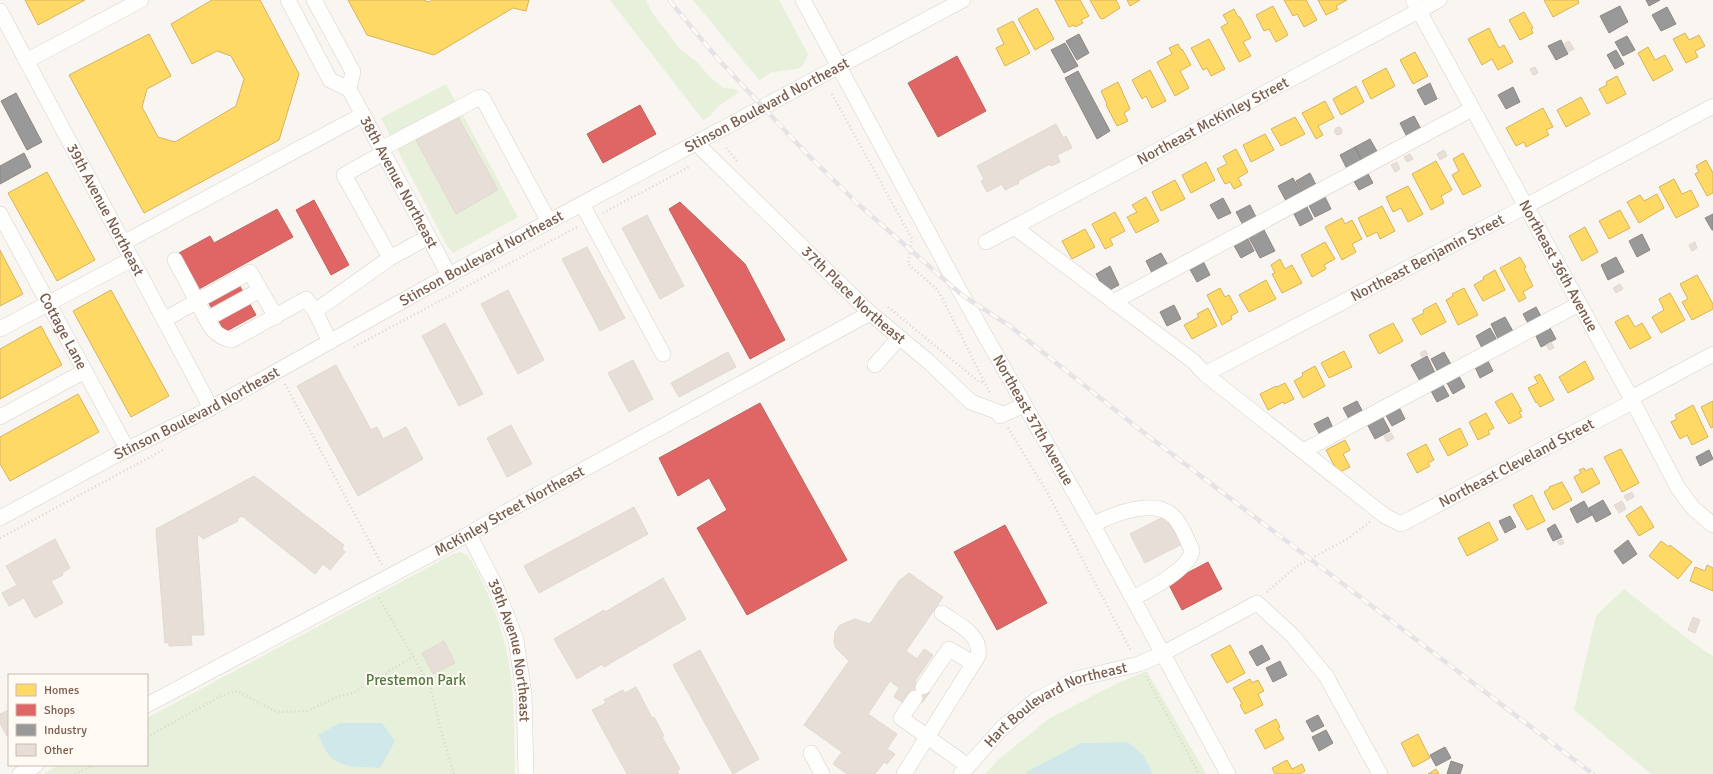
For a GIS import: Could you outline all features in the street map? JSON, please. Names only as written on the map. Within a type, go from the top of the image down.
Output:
[{"type":"street","points":[[26,61],[141,0]]},
{"type":"street","points":[[288,0],[330,80],[349,89],[353,72],[314,0]]},
{"type":"street","name":"Northeast 37th Avenue","points":[[803,0],[840,66],[962,295],[1093,525],[1228,774]]},
{"type":"street","name":"Stinson Boulevard Northeast","points":[[0,518],[127,449],[211,408],[450,275],[963,0]]},
{"type":"street","name":"Northeast McKinley Street","points":[[986,242],[1416,6],[1439,0]]},
{"type":"street","name":"Northeast 36th Avenue","points":[[1416,6],[1632,400],[1678,488],[1693,508],[1713,525]]},
{"type":"street","name":"39th Avenue Northeast","points":[[0,11],[211,408]]},
{"type":"street","name":"38th Avenue Northeast","points":[[349,89],[428,237],[450,275]]},
{"type":"street","points":[[390,258],[344,176],[382,151],[480,97],[483,99],[549,222]]},
{"type":"street","name":"Northeast Benjamin Street","points":[[1205,374],[1525,207],[1713,106]]},
{"type":"street","points":[[1113,302],[1472,109]]},
{"type":"street","points":[[123,243],[362,115]]},
{"type":"street","name":"37th Place Northeast","points":[[696,143],[870,313],[929,362],[972,402],[998,412],[1000,416],[1024,405]]},
{"type":"street","points":[[582,204],[663,354]]},
{"type":"street","name":"Cottage Lane","points":[[0,214],[127,449]]},
{"type":"street","points":[[1014,227],[1193,361],[1205,374],[1385,516]]},
{"type":"street","points":[[315,311],[390,258],[428,237]]},
{"type":"street","points":[[0,329],[132,260]]},
{"type":"street","points":[[175,260],[215,334],[232,340],[306,299],[315,311],[330,342]]},
{"type":"street","points":[[164,320],[250,272],[276,316]]},
{"type":"street","points":[[207,320],[260,290]]},
{"type":"street","points":[[1303,451],[1579,304]]},
{"type":"street","name":"McKinley Street Northeast","points":[[148,703],[469,534],[504,512],[870,313]]},
{"type":"street","points":[[876,365],[899,338]]},
{"type":"street","name":"Northeast Cleveland Street","points":[[1385,516],[1401,524],[1632,400],[1713,354]]},
{"type":"street","points":[[0,417],[85,371]]},
{"type":"street","points":[[1093,525],[1108,516],[1145,508],[1156,508],[1170,514],[1175,518],[1192,550],[1192,555],[1184,566],[1150,589],[1133,598]]},
{"type":"street","name":"39th Avenue Northeast","points":[[469,534],[496,587],[516,640],[524,694],[526,774]]},
{"type":"street","points":[[1261,598],[1326,676],[1380,774]]},
{"type":"street","name":"Hart Boulevard Northeast","points":[[964,770],[1002,728],[1036,700],[1076,679],[1139,664],[1162,654],[1261,598]]},
{"type":"street","points":[[904,774],[978,656],[979,648],[976,638],[942,614]]},
{"type":"street","points":[[964,770],[927,737],[901,718],[949,649],[973,663]]},
{"type":"street","points":[[811,754],[822,774]]},
{"type":"street","points":[[20,774],[34,766]]},
{"type":"path","points":[[832,94],[912,239],[908,264],[938,290],[985,383],[978,381],[882,302]]},
{"type":"path","points":[[726,148],[741,165]]},
{"type":"path","points":[[286,384],[388,576]]},
{"type":"path","points":[[1014,438],[1047,492],[1198,774]]},
{"type":"path","points":[[1261,598],[1297,566],[1348,539],[1366,524],[1385,516]]},
{"type":"path","points":[[372,586],[430,685],[453,774]]},
{"type":"path","points":[[148,736],[219,697],[234,691],[241,692],[278,712],[307,711],[337,697],[353,693],[414,656]]},
{"type":"path","points":[[74,774],[91,766]]},
{"type":"green space","points":[[610,0],[646,0],[653,14],[681,50],[697,62],[709,76],[723,88],[735,89],[739,92],[717,107],[710,116],[703,120]]},
{"type":"green space","points":[[693,0],[779,0],[808,54],[802,67],[772,72],[759,80]]},
{"type":"green space","points":[[446,84],[518,217],[453,253],[447,246],[381,118]]},
{"type":"green space","name":"Prestemon Park","points":[[460,552],[470,559],[480,577],[495,611],[506,646],[513,696],[515,774],[43,774],[57,766],[148,766],[148,717],[453,554]]},
{"type":"green space","points":[[1624,589],[1693,643],[1713,656],[1713,774],[1651,774],[1574,710],[1596,616]]},
{"type":"green space","points":[[1147,671],[1206,774],[1153,774],[1144,756],[1128,742],[1081,743],[1028,771],[1026,774],[985,774],[999,759],[1050,718],[1118,683]]},
{"type":"water","points":[[340,723],[382,723],[395,741],[380,768],[345,765],[333,760],[324,748],[318,735]]},
{"type":"water","points":[[1128,742],[1144,756],[1153,774],[1026,774],[1028,771],[1081,743]]},
{"type":"building: Homes","points":[[25,0],[85,0],[38,25]]},
{"type":"building: Homes","points":[[212,0],[260,0],[299,74],[279,140],[144,213],[69,75],[149,34],[171,76],[147,89],[142,107],[158,137],[175,142],[236,106],[244,79],[231,56],[217,51],[192,64],[171,24]]},
{"type":"building: Homes","points":[[348,0],[423,0],[429,2],[432,0],[529,0],[526,11],[513,8],[434,55],[367,35]]},
{"type":"building: Homes","points":[[1055,0],[1080,0],[1089,16],[1081,20],[1083,23],[1075,27],[1074,25],[1069,27]]},
{"type":"building: Homes","points":[[1090,0],[1116,0],[1120,8],[1103,19],[1100,18]]},
{"type":"building: Homes","points":[[1127,0],[1140,0],[1130,6]]},
{"type":"building: Homes","points":[[1284,0],[1306,0],[1317,20],[1304,27],[1297,14],[1293,16]]},
{"type":"building: Homes","points":[[1318,0],[1347,0],[1336,6],[1338,9],[1326,15]]},
{"type":"building: Homes","points":[[1544,0],[1578,0],[1579,3],[1553,17]]},
{"type":"building: Homes","points":[[1273,6],[1288,35],[1276,42],[1269,29],[1264,31],[1256,15]]},
{"type":"building: Homes","points":[[1037,8],[1054,39],[1035,50],[1018,19]]},
{"type":"building: Homes","points":[[1234,9],[1251,38],[1243,42],[1251,56],[1239,62],[1221,27],[1228,23],[1223,15]]},
{"type":"building: Homes","points":[[1524,12],[1533,28],[1531,29],[1533,33],[1520,40],[1509,20]]},
{"type":"building: Homes","points":[[1013,21],[1030,53],[1005,66],[996,48],[1004,44],[997,29]]},
{"type":"building: Homes","points":[[1489,28],[1499,48],[1504,45],[1513,62],[1498,70],[1492,59],[1482,65],[1468,39]]},
{"type":"building: Homes","points":[[1685,33],[1689,40],[1699,35],[1705,46],[1695,51],[1698,57],[1686,63],[1673,39]]},
{"type":"building: Homes","points":[[1209,39],[1225,69],[1211,76],[1207,68],[1203,70],[1191,48]]},
{"type":"building: Homes","points":[[1178,44],[1191,65],[1180,71],[1189,88],[1175,96],[1157,62],[1172,54],[1169,48]]},
{"type":"building: Homes","points":[[1648,47],[1655,60],[1665,55],[1673,70],[1653,81],[1638,53]]},
{"type":"building: Homes","points":[[1415,52],[1428,76],[1413,84],[1400,60]]},
{"type":"building: Homes","points":[[1386,68],[1395,86],[1371,99],[1362,81]]},
{"type":"building: Homes","points":[[1150,70],[1166,101],[1152,108],[1146,96],[1142,99],[1132,80]]},
{"type":"building: Homes","points":[[1617,76],[1626,94],[1607,104],[1599,89],[1607,85],[1606,82]]},
{"type":"building: Homes","points":[[1118,82],[1130,109],[1124,113],[1128,121],[1117,126],[1106,105],[1107,104],[1101,91]]},
{"type":"building: Homes","points":[[1356,86],[1364,102],[1341,115],[1333,99]]},
{"type":"building: Homes","points":[[1581,97],[1590,114],[1566,127],[1557,110]]},
{"type":"building: Homes","points":[[1325,101],[1334,118],[1318,126],[1323,135],[1316,139],[1302,113]]},
{"type":"building: Homes","points":[[1543,108],[1553,127],[1546,130],[1549,135],[1526,147],[1524,142],[1516,146],[1506,128]]},
{"type":"building: Homes","points":[[1295,117],[1305,134],[1281,146],[1271,129]]},
{"type":"building: Homes","points":[[1265,134],[1274,150],[1251,162],[1243,145]]},
{"type":"building: Homes","points":[[1236,149],[1248,172],[1238,178],[1242,185],[1234,189],[1230,182],[1225,184],[1217,169],[1227,164],[1223,156]]},
{"type":"building: Homes","points":[[1463,153],[1481,186],[1463,195],[1452,175],[1459,171],[1453,159]]},
{"type":"building: Homes","points":[[1706,160],[1713,173],[1713,193],[1707,196],[1695,174],[1699,172],[1696,166]]},
{"type":"building: Homes","points":[[1436,161],[1452,190],[1441,196],[1444,203],[1431,210],[1412,174]]},
{"type":"building: Homes","points":[[1206,162],[1215,180],[1191,193],[1182,175]]},
{"type":"building: Homes","points":[[47,172],[95,260],[57,281],[8,193]]},
{"type":"building: Homes","points":[[1674,179],[1682,194],[1691,190],[1699,206],[1676,218],[1659,187]]},
{"type":"building: Homes","points":[[1175,180],[1185,199],[1161,211],[1152,192]]},
{"type":"building: Homes","points":[[1408,186],[1423,214],[1408,222],[1401,208],[1393,212],[1386,197]]},
{"type":"building: Homes","points":[[1657,194],[1664,208],[1639,223],[1627,202],[1640,195],[1644,201]]},
{"type":"building: Homes","points":[[1146,197],[1159,221],[1136,233],[1127,217],[1137,212],[1132,205]]},
{"type":"building: Homes","points":[[1382,206],[1395,231],[1380,239],[1377,232],[1367,237],[1358,218]]},
{"type":"building: Homes","points":[[1620,210],[1630,228],[1609,239],[1599,221]]},
{"type":"building: Homes","points":[[1115,212],[1125,231],[1110,239],[1113,245],[1105,249],[1092,224]]},
{"type":"building: Homes","points":[[1342,218],[1345,224],[1352,220],[1362,239],[1352,244],[1356,252],[1342,260],[1325,227]]},
{"type":"building: Homes","points":[[1585,227],[1598,252],[1582,261],[1569,236]]},
{"type":"building: Homes","points":[[1085,229],[1095,247],[1072,259],[1062,241]]},
{"type":"building: Homes","points":[[1325,242],[1335,259],[1324,265],[1326,269],[1312,277],[1301,255]]},
{"type":"building: Homes","points":[[0,250],[23,294],[0,306]]},
{"type":"building: Homes","points":[[1520,257],[1526,267],[1524,268],[1533,286],[1523,292],[1526,298],[1519,302],[1500,268]]},
{"type":"building: Homes","points":[[1280,259],[1285,269],[1292,265],[1302,283],[1282,293],[1272,274],[1275,273],[1271,265]]},
{"type":"building: Homes","points":[[1495,270],[1505,290],[1483,301],[1474,285],[1484,279],[1483,277]]},
{"type":"building: Homes","points":[[1697,275],[1713,304],[1713,309],[1692,320],[1682,302],[1688,299],[1680,284]]},
{"type":"building: Homes","points":[[1266,280],[1276,299],[1249,312],[1239,295]]},
{"type":"building: Homes","points":[[1220,288],[1225,297],[1229,295],[1238,312],[1231,316],[1232,319],[1222,325],[1207,295]]},
{"type":"building: Homes","points":[[1464,288],[1478,315],[1458,325],[1446,300],[1453,296],[1452,294]]},
{"type":"building: Homes","points":[[111,290],[169,396],[131,417],[73,311]]},
{"type":"building: Homes","points":[[1670,293],[1685,320],[1661,333],[1652,317],[1664,310],[1659,299]]},
{"type":"building: Homes","points":[[1436,303],[1446,322],[1421,335],[1412,319],[1424,313],[1423,310]]},
{"type":"building: Homes","points":[[1208,308],[1217,326],[1192,339],[1184,325],[1199,317],[1197,314]]},
{"type":"building: Homes","points":[[1628,315],[1635,327],[1642,323],[1651,338],[1630,349],[1615,322]]},
{"type":"building: Homes","points":[[1393,323],[1403,341],[1379,354],[1369,335]]},
{"type":"building: Homes","points":[[41,326],[62,365],[0,399],[0,349]]},
{"type":"building: Homes","points":[[1344,351],[1352,367],[1329,378],[1321,363]]},
{"type":"building: Homes","points":[[1585,361],[1594,379],[1568,393],[1559,377]]},
{"type":"building: Homes","points":[[1315,366],[1325,386],[1303,398],[1294,381],[1303,376],[1302,373]]},
{"type":"building: Homes","points":[[1540,374],[1554,400],[1540,407],[1537,402],[1536,403],[1528,388],[1538,383],[1534,377]]},
{"type":"building: Homes","points":[[1285,383],[1294,399],[1284,404],[1283,402],[1268,410],[1260,394]]},
{"type":"building: Homes","points":[[1512,393],[1522,411],[1519,412],[1522,417],[1509,424],[1495,402]]},
{"type":"building: Homes","points":[[78,394],[99,432],[10,481],[0,464],[0,437]]},
{"type":"building: Homes","points":[[1713,401],[1713,427],[1711,428],[1701,407]]},
{"type":"building: Homes","points":[[1693,405],[1708,437],[1692,445],[1687,435],[1680,439],[1671,422],[1677,419],[1675,415]]},
{"type":"building: Homes","points":[[1486,413],[1494,428],[1488,431],[1490,434],[1478,440],[1469,422]]},
{"type":"building: Homes","points":[[1460,428],[1468,445],[1448,456],[1439,439]]},
{"type":"building: Homes","points":[[1345,440],[1350,450],[1343,454],[1350,467],[1338,473],[1326,450]]},
{"type":"building: Homes","points":[[1426,444],[1434,460],[1428,463],[1430,466],[1417,473],[1407,454]]},
{"type":"building: Homes","points":[[1621,449],[1639,483],[1622,492],[1604,457]]},
{"type":"building: Homes","points":[[1584,468],[1585,471],[1592,468],[1600,483],[1582,493],[1574,477],[1581,473],[1579,470]]},
{"type":"building: Homes","points":[[1562,482],[1572,500],[1553,510],[1544,492],[1550,488],[1549,487]]},
{"type":"building: Homes","points":[[1532,495],[1545,521],[1527,530],[1513,505]]},
{"type":"building: Homes","points":[[1641,506],[1654,527],[1639,536],[1626,516]]},
{"type":"building: Homes","points":[[1489,522],[1498,540],[1467,556],[1458,538]]},
{"type":"building: Homes","points":[[1661,541],[1669,547],[1670,545],[1692,562],[1678,579],[1649,556]]},
{"type":"building: Homes","points":[[1707,565],[1713,568],[1713,591],[1690,581],[1695,567],[1705,571]]},
{"type":"building: Homes","points":[[1230,645],[1245,673],[1227,683],[1211,655]]},
{"type":"building: Homes","points":[[1250,679],[1252,683],[1258,680],[1264,691],[1258,694],[1263,705],[1245,714],[1240,705],[1242,704],[1233,688]]},
{"type":"building: Homes","points":[[1276,719],[1280,727],[1278,728],[1284,739],[1265,749],[1255,730]]},
{"type":"building: Homes","points":[[1418,734],[1430,758],[1413,767],[1401,743]]},
{"type":"building: Homes","points":[[1287,760],[1292,769],[1302,764],[1305,771],[1300,774],[1275,774],[1272,768]]},
{"type":"building: Homes","points":[[1436,769],[1439,774],[1428,774]]},
{"type":"building: Shops","points":[[957,56],[986,111],[938,137],[908,83]]},
{"type":"building: Shops","points":[[640,105],[656,134],[603,163],[587,134]]},
{"type":"building: Shops","points":[[314,200],[349,265],[331,275],[296,210]]},
{"type":"building: Shops","points":[[680,202],[745,264],[785,340],[750,359],[669,209]]},
{"type":"building: Shops","points":[[277,209],[293,237],[199,289],[179,253],[210,236],[214,243]]},
{"type":"building: Shops","points":[[237,281],[256,315],[225,332],[206,298]]},
{"type":"building: Shops","points":[[760,403],[847,560],[747,615],[697,528],[727,510],[709,478],[678,496],[659,458]]},
{"type":"building: Shops","points":[[1005,525],[1047,603],[997,630],[954,552]]},
{"type":"building: Shops","points":[[1208,562],[1222,589],[1182,610],[1168,583]]},
{"type":"building: Industry","points":[[1646,0],[1660,0],[1649,6]]},
{"type":"building: Industry","points":[[1620,6],[1628,22],[1609,33],[1600,16]]},
{"type":"building: Industry","points":[[1667,7],[1676,24],[1661,31],[1652,15]]},
{"type":"building: Industry","points":[[1079,34],[1089,53],[1077,60],[1066,41]]},
{"type":"building: Industry","points":[[1627,36],[1635,50],[1623,56],[1615,42]]},
{"type":"building: Industry","points":[[1561,40],[1568,54],[1556,60],[1548,46]]},
{"type":"building: Industry","points":[[1065,43],[1078,66],[1064,73],[1051,50]]},
{"type":"building: Industry","points":[[1616,50],[1624,64],[1615,69],[1607,55]]},
{"type":"building: Industry","points":[[1078,71],[1110,131],[1097,139],[1065,78]]},
{"type":"building: Industry","points":[[1430,83],[1437,99],[1425,105],[1417,90]]},
{"type":"building: Industry","points":[[1513,87],[1520,102],[1506,109],[1498,95]]},
{"type":"building: Industry","points":[[16,93],[42,142],[27,150],[1,101]]},
{"type":"building: Industry","points":[[1414,116],[1421,129],[1407,137],[1400,123]]},
{"type":"building: Industry","points":[[1370,139],[1378,153],[1362,161],[1355,147]]},
{"type":"building: Industry","points":[[1355,147],[1362,161],[1347,169],[1340,155]]},
{"type":"building: Industry","points":[[24,153],[31,167],[0,184],[0,166]]},
{"type":"building: Industry","points":[[1366,170],[1373,183],[1359,190],[1352,178]]},
{"type":"building: Industry","points":[[1310,173],[1316,185],[1302,193],[1296,181]]},
{"type":"building: Industry","points":[[1293,178],[1301,193],[1286,201],[1278,186]]},
{"type":"building: Industry","points":[[1323,193],[1331,209],[1315,217],[1307,202]]},
{"type":"building: Industry","points":[[1223,198],[1231,213],[1218,219],[1210,205]]},
{"type":"building: Industry","points":[[1305,203],[1313,219],[1300,226],[1292,210]]},
{"type":"building: Industry","points":[[1250,205],[1256,217],[1243,225],[1236,212]]},
{"type":"building: Industry","points":[[1713,214],[1713,230],[1712,230],[1705,218]]},
{"type":"building: Industry","points":[[1262,226],[1275,251],[1260,258],[1247,234]]},
{"type":"building: Industry","points":[[1642,234],[1650,250],[1637,257],[1629,241]]},
{"type":"building: Industry","points":[[1246,235],[1254,251],[1241,258],[1232,242]]},
{"type":"building: Industry","points":[[1161,253],[1168,265],[1152,273],[1146,261]]},
{"type":"building: Industry","points":[[1616,257],[1624,272],[1608,280],[1601,265]]},
{"type":"building: Industry","points":[[1202,259],[1210,275],[1197,282],[1188,266]]},
{"type":"building: Industry","points":[[1110,266],[1119,285],[1106,292],[1096,274]]},
{"type":"building: Industry","points":[[1174,305],[1181,319],[1167,326],[1160,312]]},
{"type":"building: Industry","points":[[1536,307],[1542,318],[1529,325],[1523,314]]},
{"type":"building: Industry","points":[[1505,317],[1514,333],[1499,341],[1491,324]]},
{"type":"building: Industry","points":[[1549,326],[1556,339],[1541,347],[1535,334]]},
{"type":"building: Industry","points":[[1490,328],[1498,342],[1483,350],[1476,336]]},
{"type":"building: Industry","points":[[1444,352],[1452,366],[1439,374],[1431,359]]},
{"type":"building: Industry","points":[[1427,356],[1436,375],[1421,383],[1411,365]]},
{"type":"building: Industry","points":[[1488,361],[1493,371],[1480,378],[1475,367]]},
{"type":"building: Industry","points":[[1459,376],[1465,387],[1453,394],[1447,383]]},
{"type":"building: Industry","points":[[1443,385],[1449,396],[1437,402],[1431,391]]},
{"type":"building: Industry","points":[[1357,401],[1364,414],[1350,421],[1343,408]]},
{"type":"building: Industry","points":[[1399,407],[1405,419],[1392,426],[1385,414]]},
{"type":"building: Industry","points":[[1382,416],[1390,431],[1375,439],[1367,424]]},
{"type":"building: Industry","points":[[1328,417],[1334,430],[1321,437],[1314,424]]},
{"type":"building: Industry","points":[[1709,450],[1713,459],[1700,466],[1696,457]]},
{"type":"building: Industry","points":[[1603,500],[1611,514],[1596,522],[1589,508]]},
{"type":"building: Industry","points":[[1584,501],[1592,515],[1577,523],[1570,509]]},
{"type":"building: Industry","points":[[1510,516],[1516,527],[1505,533],[1499,521]]},
{"type":"building: Industry","points":[[1555,524],[1562,537],[1553,541],[1547,529]]},
{"type":"building: Industry","points":[[1628,540],[1637,554],[1623,564],[1614,551]]},
{"type":"building: Industry","points":[[1262,645],[1270,659],[1257,666],[1249,652]]},
{"type":"building: Industry","points":[[1280,661],[1287,675],[1273,682],[1266,668]]},
{"type":"building: Industry","points":[[1318,715],[1324,726],[1312,732],[1306,721]]},
{"type":"building: Industry","points":[[1326,730],[1333,743],[1319,751],[1312,737]]},
{"type":"building: Industry","points":[[1445,747],[1451,758],[1436,766],[1430,755]]},
{"type":"building: Industry","points":[[1451,761],[1463,765],[1460,774],[1447,774]]},
{"type":"building: Other","points":[[1569,41],[1574,49],[1568,52],[1564,44]]},
{"type":"building: Other","points":[[1535,67],[1538,73],[1533,75],[1530,69]]},
{"type":"building: Other","points":[[458,117],[498,190],[456,214],[416,140]]},
{"type":"building: Other","points":[[1056,124],[1063,138],[1066,136],[1072,148],[1057,155],[1060,162],[1051,166],[1050,164],[1018,181],[1019,183],[1005,190],[1002,184],[987,192],[981,181],[984,179],[977,166]]},
{"type":"building: Other","points":[[1340,127],[1342,130],[1341,134],[1337,135],[1334,132],[1336,128]]},
{"type":"building: Other","points":[[1444,150],[1447,156],[1440,160],[1437,154]]},
{"type":"building: Other","points":[[1410,154],[1413,159],[1407,162],[1404,157]]},
{"type":"building: Other","points":[[1397,162],[1400,169],[1395,172],[1391,165]]},
{"type":"building: Other","points":[[647,215],[684,286],[660,299],[622,228]]},
{"type":"building: Other","points":[[1695,242],[1697,248],[1692,251],[1689,245]]},
{"type":"building: Other","points":[[587,247],[625,318],[600,331],[562,259]]},
{"type":"building: Other","points":[[1620,284],[1623,289],[1616,293],[1613,288]]},
{"type":"building: Other","points":[[508,290],[544,360],[518,374],[481,304]]},
{"type":"building: Other","points":[[445,323],[483,394],[459,406],[422,336]]},
{"type":"building: Other","points":[[1551,342],[1554,348],[1549,350],[1546,345]]},
{"type":"building: Other","points":[[1425,350],[1428,354],[1422,357],[1420,353]]},
{"type":"building: Other","points":[[728,352],[736,367],[679,397],[671,383]]},
{"type":"building: Other","points":[[633,360],[653,399],[629,412],[608,373]]},
{"type":"building: Other","points":[[336,365],[371,430],[377,427],[383,439],[406,427],[423,459],[358,496],[297,386]]},
{"type":"building: Other","points":[[511,425],[532,464],[507,477],[487,438]]},
{"type":"building: Other","points":[[1391,433],[1394,438],[1387,442],[1384,436]]},
{"type":"building: Other","points":[[254,476],[344,545],[342,549],[345,552],[330,570],[323,564],[315,574],[242,516],[238,518],[238,521],[203,539],[197,533],[204,635],[191,635],[192,645],[169,646],[169,642],[165,643],[156,529]]},
{"type":"building: Other","points":[[1632,492],[1634,497],[1627,501],[1624,496]]},
{"type":"building: Other","points":[[1622,501],[1626,509],[1619,513],[1614,505]]},
{"type":"building: Other","points":[[634,507],[648,534],[539,593],[524,566]]},
{"type":"building: Other","points":[[1169,514],[1184,543],[1145,563],[1130,534]]},
{"type":"building: Other","points":[[55,539],[70,568],[62,573],[63,575],[51,581],[63,603],[35,618],[24,598],[9,606],[2,593],[17,585],[6,566]]},
{"type":"building: Other","points":[[1562,539],[1564,543],[1560,545],[1557,541]]},
{"type":"building: Other","points":[[909,573],[943,597],[906,651],[917,659],[924,649],[933,655],[915,681],[930,692],[922,703],[908,693],[902,702],[894,697],[899,688],[890,681],[868,714],[897,734],[887,749],[895,754],[887,764],[884,762],[875,774],[847,774],[833,764],[842,752],[804,725],[849,661],[836,648],[834,642],[835,632],[840,625],[855,619],[870,624],[899,581]]},
{"type":"building: Other","points":[[663,578],[686,619],[604,667],[602,664],[577,679],[554,639],[604,610],[605,612]]},
{"type":"building: Other","points":[[1693,617],[1700,620],[1695,633],[1688,630]]},
{"type":"building: Other","points":[[444,641],[455,663],[433,674],[422,653]]},
{"type":"building: Other","points":[[700,650],[759,759],[733,774],[673,665]]},
{"type":"building: Other","points":[[636,687],[652,718],[654,717],[664,736],[662,737],[680,769],[677,771],[679,774],[627,774],[592,710],[606,703],[604,700],[623,690],[625,693]]},
{"type":"building: Other","points":[[8,710],[7,736],[0,723],[0,714]]},
{"type":"railway","points":[[669,0],[718,59],[807,154],[858,204],[962,295],[1010,326],[1139,429],[1593,774]]}]
